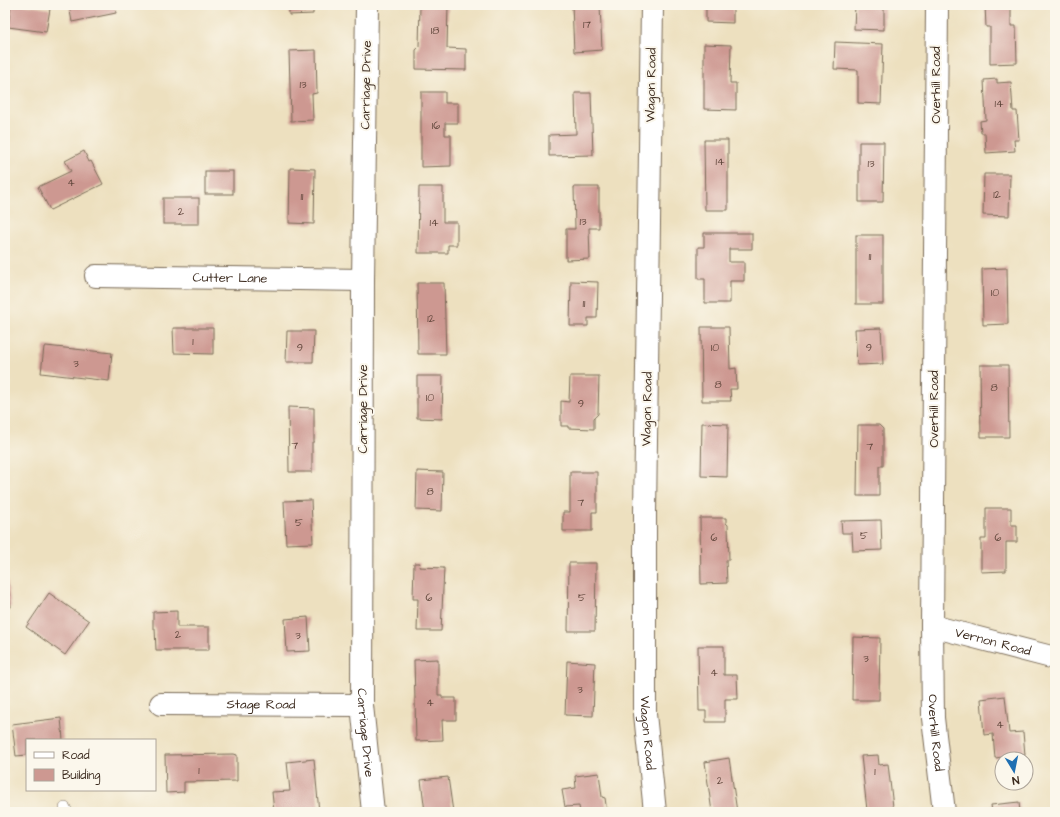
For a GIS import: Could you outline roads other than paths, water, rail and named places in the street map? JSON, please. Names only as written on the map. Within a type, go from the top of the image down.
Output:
[{"type":"street","name":"Carriage Drive","points":[[367,5],[363,280],[362,705],[373,812]]},
{"type":"street","name":"Wagon Road","points":[[652,5],[645,514],[645,714],[655,812]]},
{"type":"street","name":"Overhill Road","points":[[937,5],[932,718],[944,812]]},
{"type":"street","name":"Cutter Lane","points":[[96,276],[363,280]]},
{"type":"street","name":"Vernon Road","points":[[932,626],[1055,658]]},
{"type":"street","name":"Stage Road","points":[[161,704],[362,705]]}]
